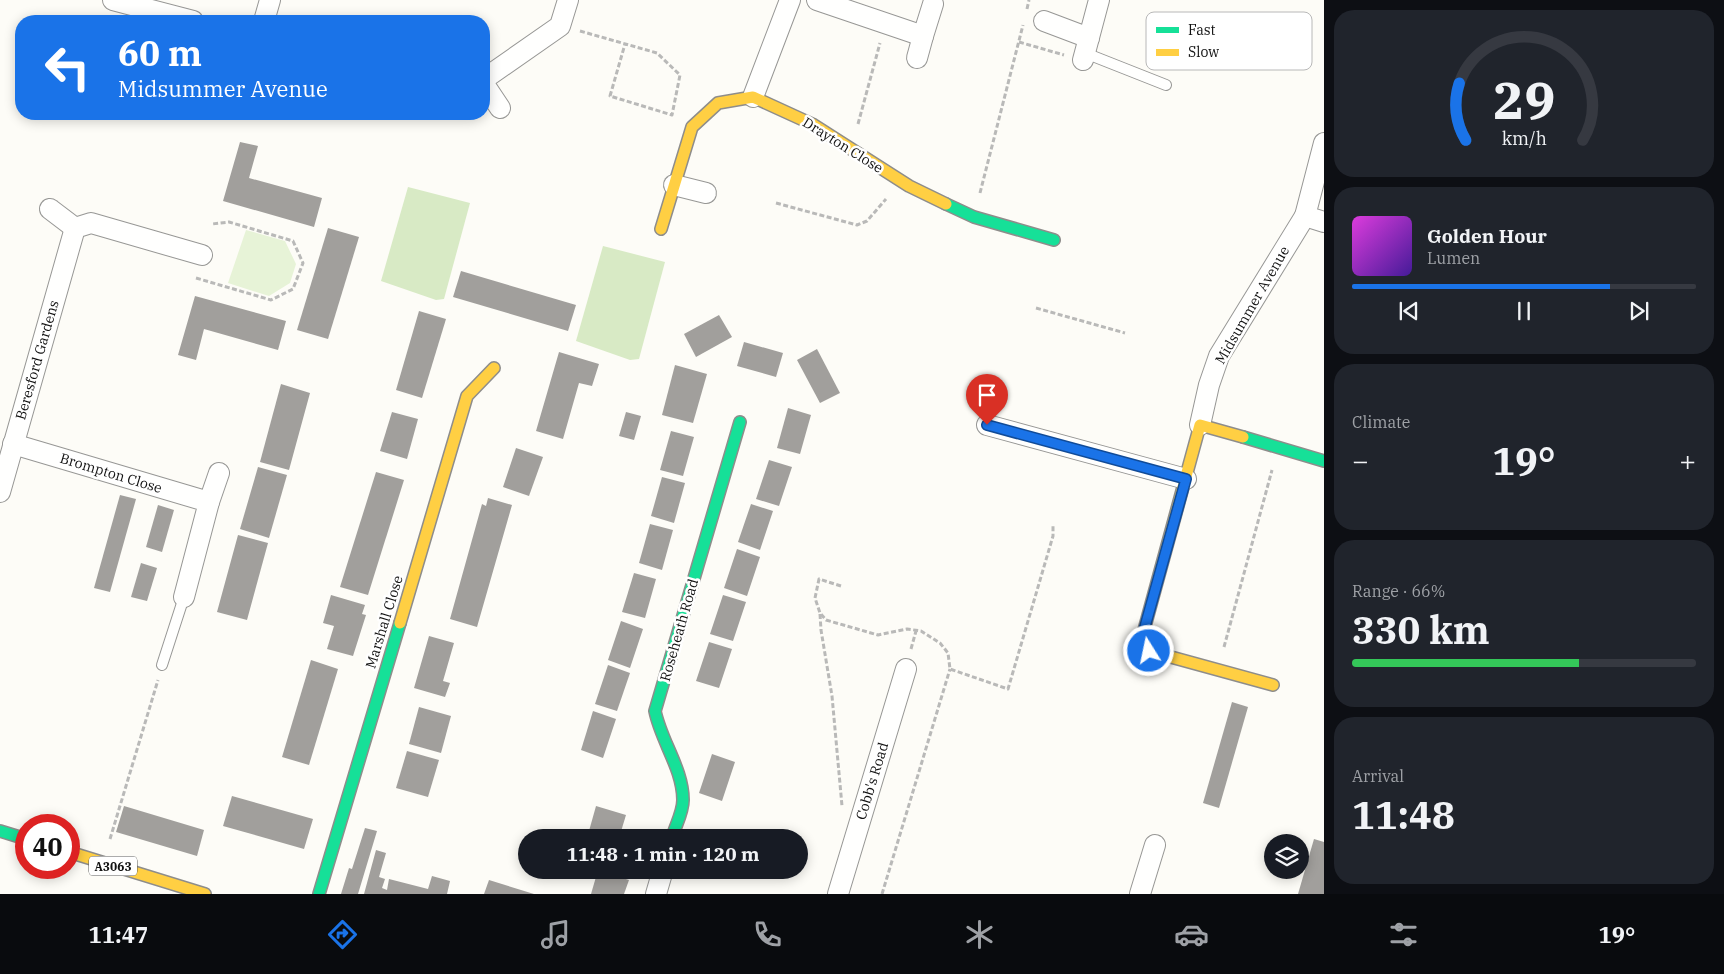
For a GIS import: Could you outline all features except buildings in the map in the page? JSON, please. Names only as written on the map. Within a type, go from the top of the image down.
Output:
[{"type":"street","points":[[112,0],[171,15]]},
{"type":"street","points":[[266,15],[270,0]]},
{"type":"street","points":[[490,75],[560,26],[568,0]]},
{"type":"street","points":[[661,229],[692,127],[718,103],[752,97],[790,0]]},
{"type":"street","points":[[817,0],[923,36]]},
{"type":"street","points":[[1044,21],[1086,50],[1099,0]]},
{"type":"street","points":[[917,58],[933,4]]},
{"type":"street","points":[[490,93],[500,108]]},
{"type":"street","name":"Drayton Close","points":[[752,97],[812,124],[901,181],[974,218],[1054,240]]},
{"type":"street","name":"Midsummer Avenue","points":[[1273,685],[1149,651],[1141,641],[1186,479],[1209,384],[1220,356],[1314,219],[1324,143]]},
{"type":"street","points":[[674,185],[706,193]]},
{"type":"street","points":[[50,209],[74,228],[91,223],[202,255]]},
{"type":"street","name":"Beresford Gardens","points":[[0,492],[74,228]]},
{"type":"street","name":"Marshall Close","points":[[319,894],[467,396],[494,368]]},
{"type":"street","name":"Roseheath Road","points":[[675,829],[683,802],[681,784],[657,729],[655,711],[740,422]]},
{"type":"street","points":[[987,425],[1186,479]]},
{"type":"street","points":[[1200,425],[1324,461]]},
{"type":"street","name":"Brompton Close","points":[[13,444],[209,502]]},
{"type":"street","points":[[184,596],[218,473]]},
{"type":"street","name":"Cobb's Road","points":[[838,894],[906,669]]},
{"type":"street","points":[[0,831],[15,836]]},
{"type":"street","points":[[1140,894],[1155,845]]},
{"type":"street","name":"A3063","points":[[80,856],[103,863],[155,887],[205,894]]},
{"type":"street","points":[[656,894],[660,879]]},
{"type":"lane","points":[[1086,50],[1166,85]]},
{"type":"lane","points":[[162,665],[184,596]]},
{"type":"path","points":[[974,218],[1029,0]]},
{"type":"path","points":[[851,148],[886,24]]},
{"type":"path","points":[[560,26],[625,44],[657,53],[680,74],[672,114],[610,96],[625,44]]},
{"type":"path","points":[[1018,42],[1067,55],[1086,50]]},
{"type":"path","points":[[776,203],[857,225],[866,221],[901,181]]},
{"type":"path","points":[[196,278],[271,300],[293,289],[303,263],[293,241],[229,222],[212,224]]},
{"type":"path","points":[[1036,308],[1125,333]]},
{"type":"path","points":[[1218,669],[1278,448]]},
{"type":"path","points":[[950,669],[1008,688],[1053,536],[1053,526]]},
{"type":"path","points":[[841,586],[819,579],[815,598],[820,613],[820,630],[833,705],[838,776],[844,814]]},
{"type":"path","points":[[820,613],[826,620],[878,635],[907,629],[920,631],[940,643],[948,653],[950,669],[882,894]]},
{"type":"path","points":[[103,863],[162,665]]},
{"type":"green space","points":[[408,187],[470,203],[444,299],[436,300],[381,281]]},
{"type":"green space","points":[[246,230],[285,241],[296,264],[290,283],[269,296],[228,283]]},
{"type":"green space","points":[[603,246],[665,262],[639,359],[630,360],[576,341]]},
{"type":"traffic: fast","points":[[946,204],[974,217],[1054,240]]},
{"type":"traffic: fast","points":[[675,829],[682,810],[682,789],[676,766],[655,711],[740,422]]},
{"type":"traffic: fast","points":[[1243,437],[1324,461]]},
{"type":"traffic: fast","points":[[319,894],[400,623]]},
{"type":"traffic: fast","points":[[0,831],[15,836]]},
{"type":"traffic: slow","points":[[661,229],[692,127],[718,103],[753,97],[812,124],[909,186],[946,204]]},
{"type":"traffic: slow","points":[[400,623],[467,396],[494,368]]},
{"type":"traffic: slow","points":[[1243,437],[1200,425],[1141,641],[1149,651],[1273,685]]},
{"type":"traffic: slow","points":[[80,855],[205,894]]},
{"type":"route","points":[[987,425],[1186,479],[1141,641],[1149,651]]}]
